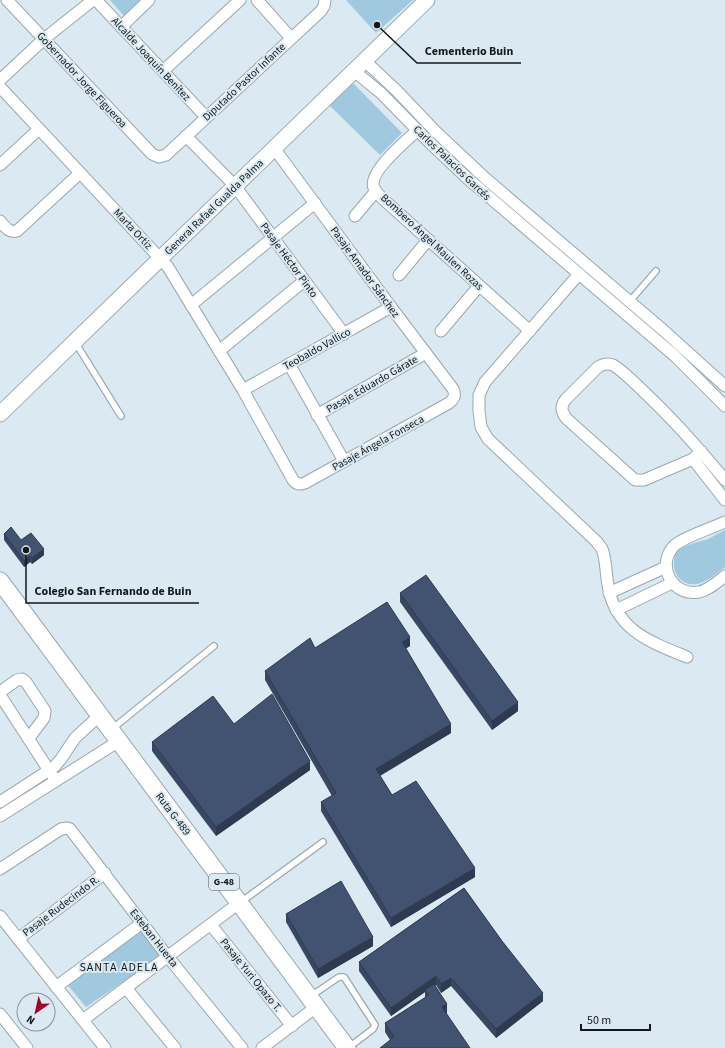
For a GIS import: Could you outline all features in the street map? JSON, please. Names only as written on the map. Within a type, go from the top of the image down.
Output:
[{"type":"main road","name":"General Rafael Gualda Palma","points":[[0,414],[427,0]]},
{"type":"main road","name":"Ruta G-489","points":[[0,581],[348,1048]]},
{"type":"street","name":"Gobernador Jorge Figueroa","points":[[7,0],[152,154],[159,157]]},
{"type":"street","points":[[0,80],[44,39],[93,0]]},
{"type":"street","name":"Alcalde Joaquín Benítez","points":[[96,0],[206,117]]},
{"type":"street","points":[[121,27],[150,0]]},
{"type":"street","points":[[163,71],[240,0]]},
{"type":"street","points":[[257,0],[291,38]]},
{"type":"street","name":"Diputado Pastor Infante","points":[[159,157],[166,155],[321,11],[325,2]]},
{"type":"street","name":"Carlos Palacios Garcés","points":[[360,66],[381,93],[485,195],[675,356],[725,406]]},
{"type":"street","name":"Carlos Palacios Garcés","points":[[360,66],[396,90],[436,132],[480,174],[630,301],[725,386]]},
{"type":"street","name":"Marta Ortiz","points":[[0,87],[168,267],[242,390],[293,480],[298,484]]},
{"type":"street","points":[[0,165],[39,129]]},
{"type":"street","name":"Bombero Ángel Maulen Rozas","points":[[418,130],[378,170],[373,182],[374,189],[428,240],[530,331]]},
{"type":"street","name":"Pasaje Héctor Pinto","points":[[186,136],[235,186],[344,334]]},
{"type":"street","name":"Pasaje Amador Sánchez","points":[[274,148],[453,389],[454,397]]},
{"type":"street","points":[[0,221],[9,230],[13,232],[17,231],[80,173]]},
{"type":"street","points":[[355,216],[376,191]]},
{"type":"street","points":[[191,305],[315,203]]},
{"type":"street","points":[[399,275],[428,240]]},
{"type":"street","points":[[553,252],[561,243]]},
{"type":"street","points":[[579,274],[486,382],[480,395],[479,411],[481,427],[488,439],[600,546],[603,550],[610,593],[616,610],[636,633],[652,643],[687,657]]},
{"type":"street","points":[[219,351],[304,281]]},
{"type":"street","points":[[441,331],[479,286]]},
{"type":"street","name":"Teobaldo Vallico","points":[[242,390],[391,307]]},
{"type":"street","name":"Pasaje Eduardo Gárate","points":[[317,414],[426,353]]},
{"type":"street","points":[[289,364],[344,461]]},
{"type":"street","points":[[697,455],[644,480],[635,480],[566,419],[562,411],[563,404],[598,367],[605,364],[610,364],[649,397],[697,455],[725,500]]},
{"type":"street","name":"Pasaje Ángela Fonseca","points":[[298,484],[305,483],[449,403],[454,397]]},
{"type":"street","points":[[697,455],[725,480]]},
{"type":"street","points":[[725,522],[676,544],[667,556],[666,567],[667,574],[672,583],[681,590],[692,593],[708,588],[725,576]]},
{"type":"street","points":[[610,593],[666,567]]},
{"type":"street","points":[[616,610],[672,583]]},
{"type":"street","points":[[0,692],[17,680],[22,679],[26,682],[45,712],[44,718],[29,738]]},
{"type":"street","points":[[0,695],[56,781]]},
{"type":"street","points":[[2,797],[49,770],[58,763],[79,733],[100,715]]},
{"type":"street","points":[[0,816],[56,781],[115,736]]},
{"type":"street","name":"Esteban Huerta","points":[[0,869],[61,829],[67,828],[73,832],[168,957],[242,1048]]},
{"type":"street","name":"Pasaje Rudecindo R.","points":[[18,939],[104,874]]},
{"type":"street","points":[[83,1020],[240,903]]},
{"type":"street","points":[[0,916],[105,1048]]},
{"type":"street","points":[[56,987],[142,923]]},
{"type":"street","name":"Pasaje Yuri Opazo T.","points":[[211,925],[292,1026]]},
{"type":"street","points":[[126,988],[175,1048]]},
{"type":"street","points":[[262,1048],[292,1026],[313,1002]]},
{"type":"street","points":[[0,1014],[26,1048]]},
{"type":"lane","points":[[630,301],[656,271]]},
{"type":"lane","points":[[74,341],[121,416]]},
{"type":"lane","points":[[115,736],[214,646]]},
{"type":"lane","points":[[240,903],[323,842]]},
{"type":"lane","points":[[313,1002],[339,977],[344,977],[375,1025],[373,1029],[348,1048]]},
{"type":"shaded area","points":[[110,0],[141,0],[124,16]]},
{"type":"shaded area","points":[[346,0],[413,0],[376,33]]},
{"type":"shaded area","points":[[354,84],[402,133],[380,155],[328,104],[347,85]]},
{"type":"shaded area","points":[[725,530],[725,567],[704,582],[696,584],[689,584],[679,578],[674,567],[674,561],[679,550],[708,539]]},
{"type":"shaded area","points":[[140,928],[161,956],[86,1007],[66,983]]},
{"type":"building","points":[[11,527],[21,540],[31,533],[44,549],[32,558],[30,556],[24,561],[4,534]]},
{"type":"building","points":[[426,575],[518,702],[492,721],[400,593]]},
{"type":"building","points":[[387,602],[410,637],[402,642],[451,724],[376,769],[392,795],[416,781],[475,868],[391,918],[321,802],[336,793],[265,671],[310,638],[315,648]]},
{"type":"building","points":[[272,694],[310,761],[216,827],[152,742],[213,696],[234,724]]},
{"type":"building","points":[[341,881],[373,937],[318,969],[286,914]]},
{"type":"building","points":[[464,888],[502,941],[543,993],[496,1029],[451,978],[441,984],[436,976],[391,1008],[359,962]]},
{"type":"building","points":[[434,984],[447,1004],[442,1007],[470,1048],[380,1048],[394,1037],[385,1023],[429,995],[425,990]]},
{"type":"place","name":"Cementerio Buin","points":[[377,25]]},
{"type":"place","name":"Colegio San Fernando de Buin","points":[[26,550]]},
{"type":"district","name":"SANTA ADELA","points":[[119,967]]}]
